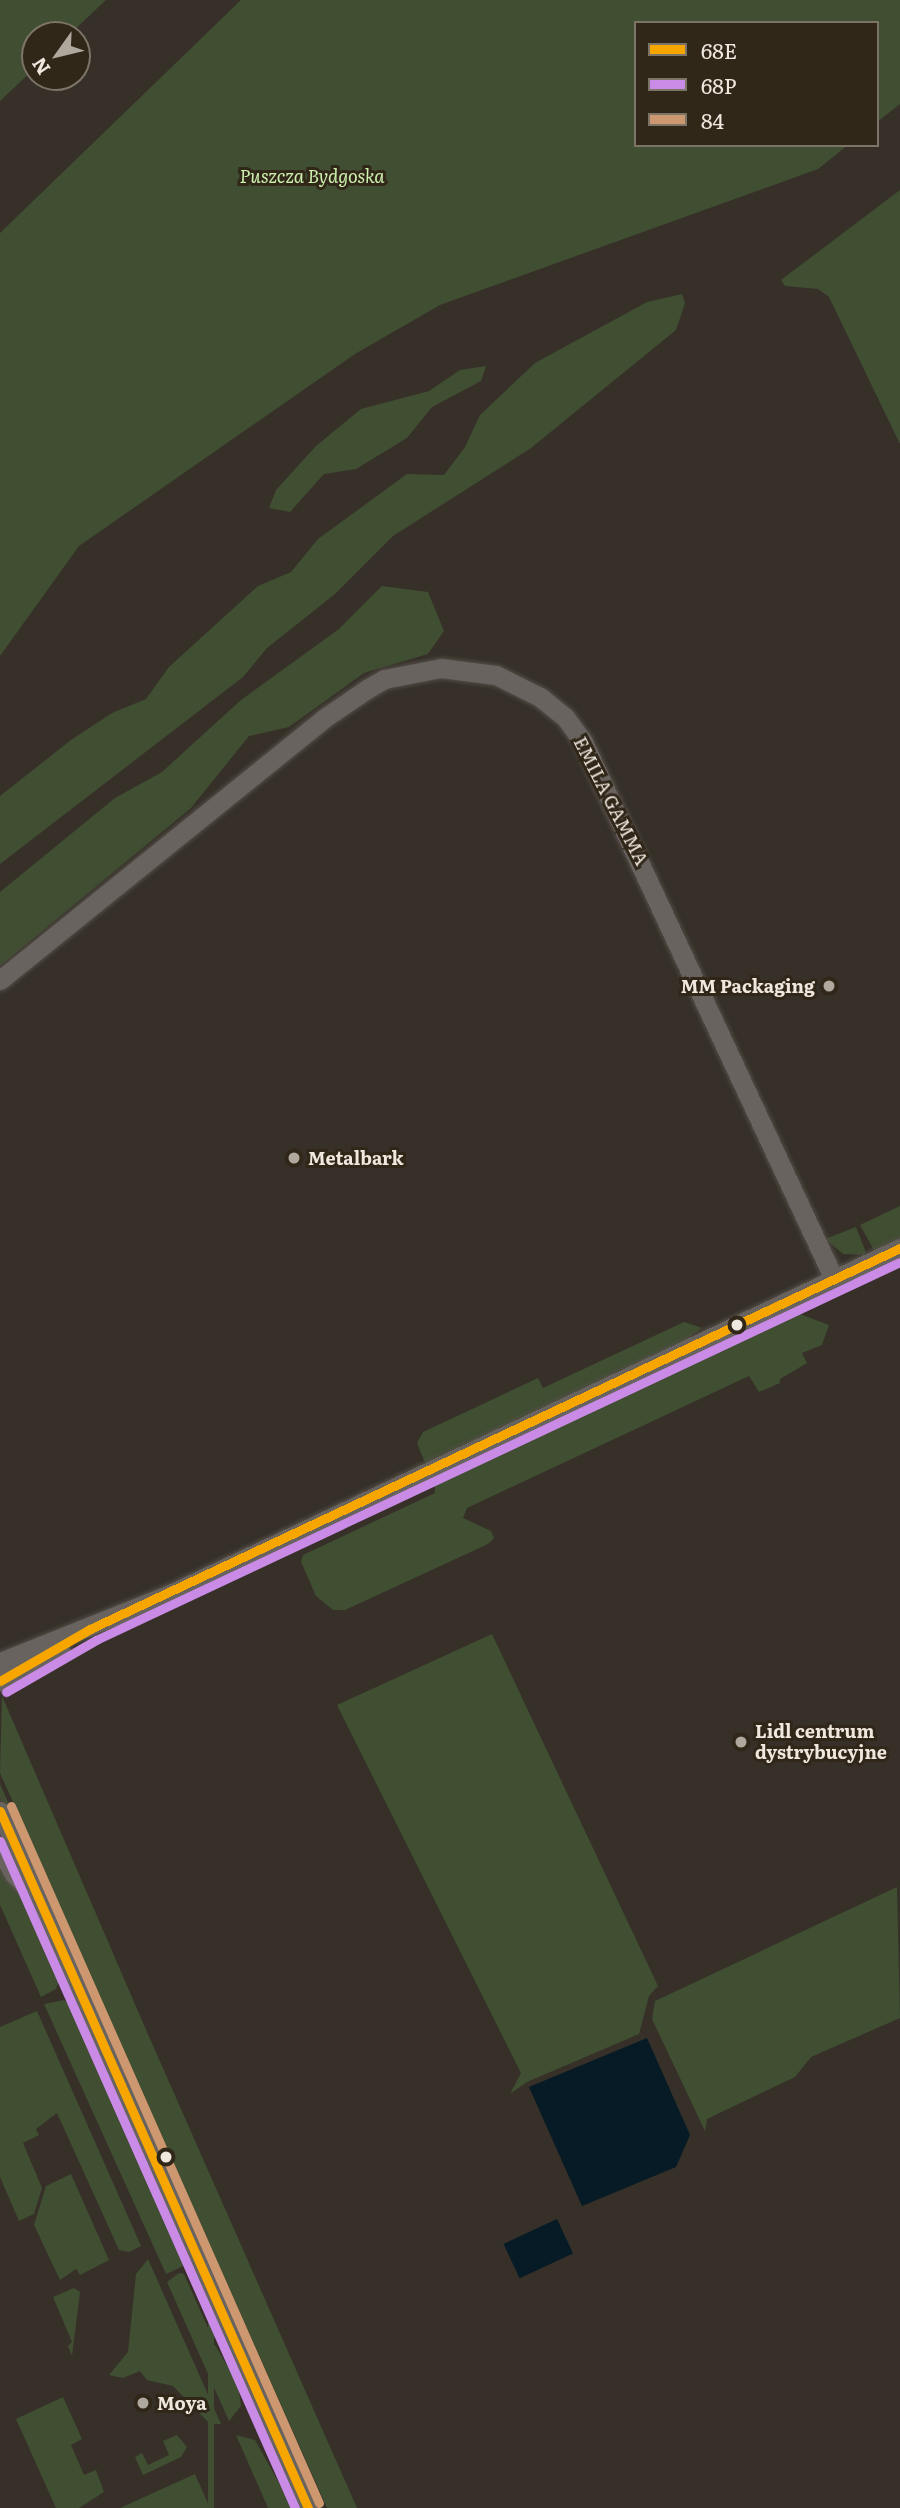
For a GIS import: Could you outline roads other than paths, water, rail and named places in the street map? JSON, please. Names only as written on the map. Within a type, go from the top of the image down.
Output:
[{"type":"street","name":"EMILA GAMMA","points":[[0,981],[323,719],[367,689],[384,680],[441,668],[496,675],[531,691],[555,709],[583,742],[834,1279]]},
{"type":"street","points":[[0,1681],[90,1629],[900,1248]]},
{"type":"street","points":[[0,1662],[90,1629]]},
{"type":"street","points":[[0,1811],[307,2508]]},
{"type":"street","points":[[0,1849],[14,1874],[35,1894]]},
{"type":"water","points":[[647,2038],[690,2135],[676,2167],[582,2206],[529,2087]]},
{"type":"water","points":[[557,2219],[573,2253],[520,2278],[504,2244]]},
{"type":"place","name":"MM Packaging","points":[[829,986]]},
{"type":"place","name":"Metalbark","points":[[294,1158]]},
{"type":"place","name":"Lidl centrum dystrybucyjne","points":[[741,1742]]},
{"type":"place","name":"Moya","points":[[143,2403]]},
{"type":"park label","name":"Puszcza Bydgoska","points":[[312,176]]}]
